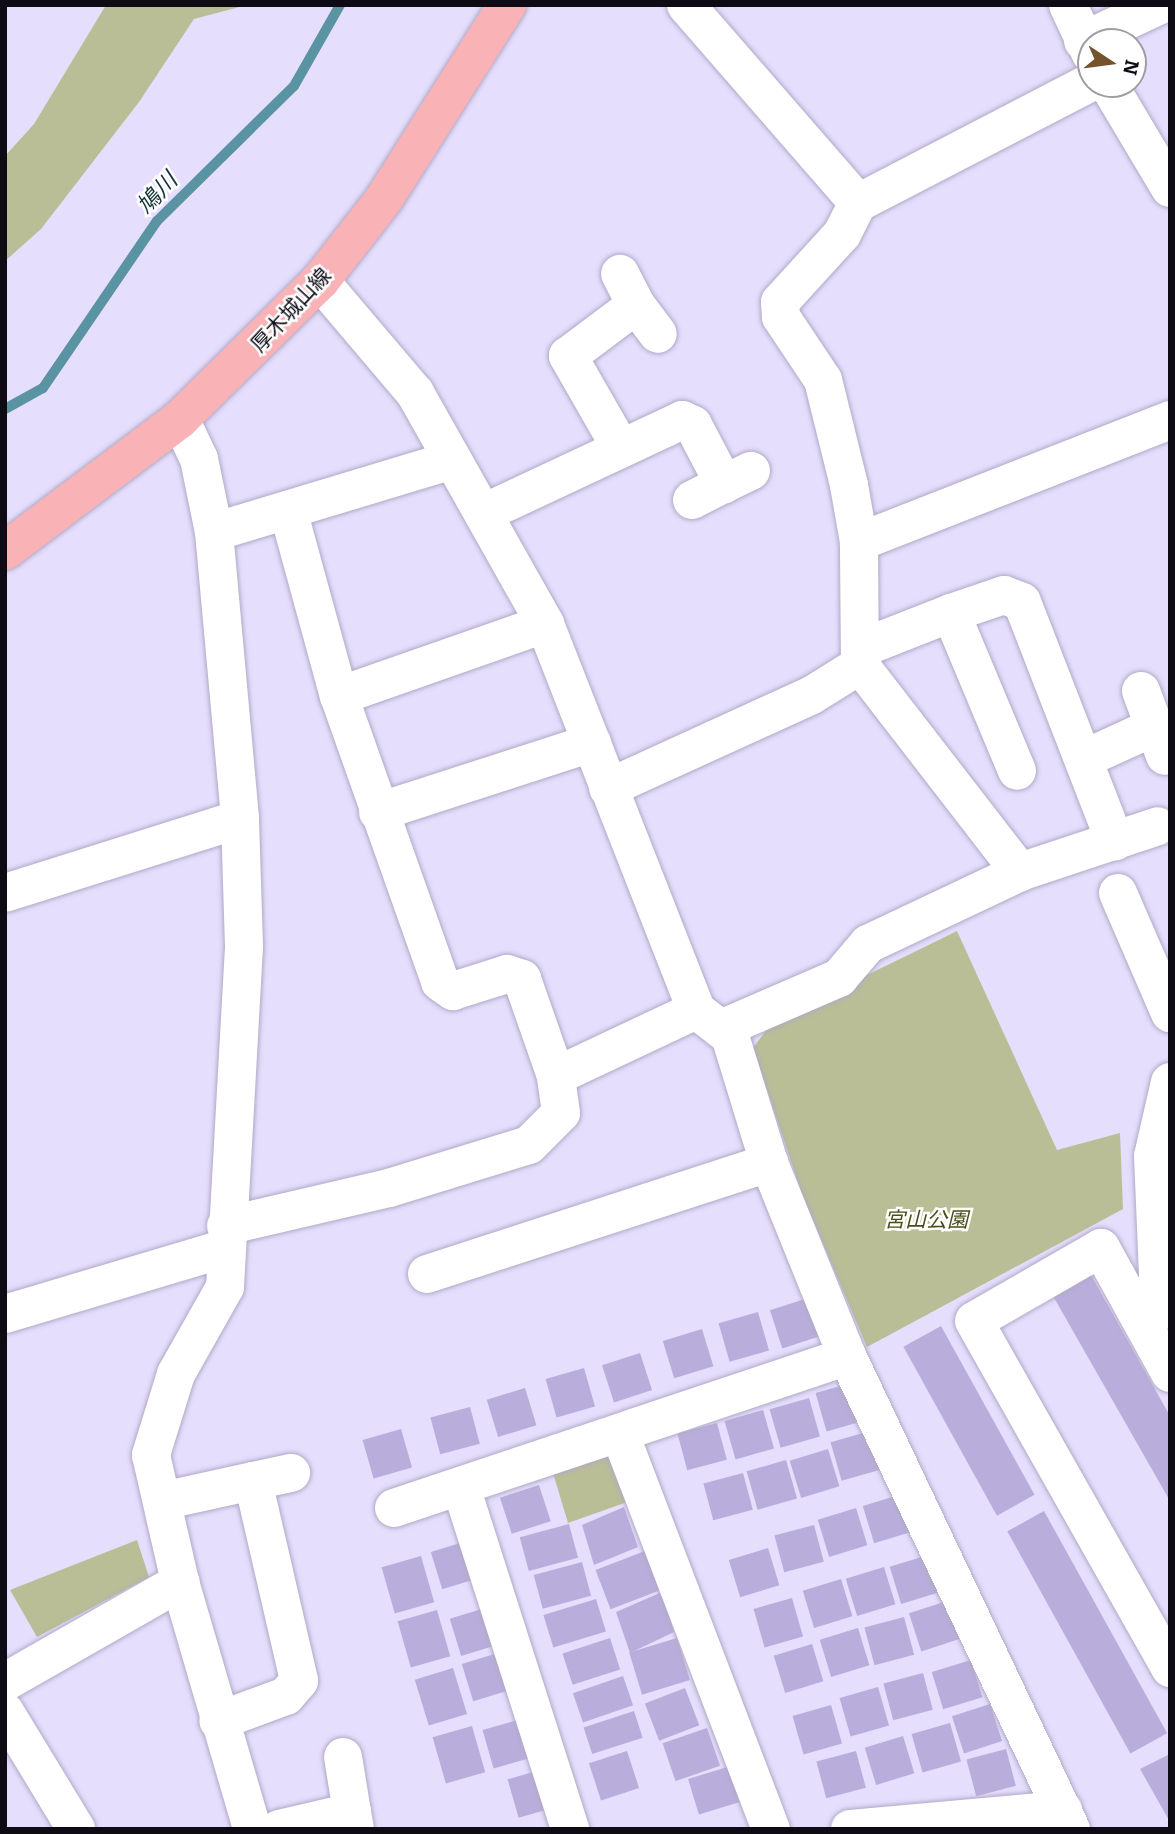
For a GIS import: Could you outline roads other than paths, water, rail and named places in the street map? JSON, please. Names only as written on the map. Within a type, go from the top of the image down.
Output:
[{"type":"main road","name":"厚木城山線","points":[[5,551],[180,419],[320,281],[384,199],[507,5]]},
{"type":"street","points":[[686,5],[858,203]]},
{"type":"street","points":[[1068,5],[1078,28]]},
{"type":"street","points":[[1120,28],[1160,5]]},
{"type":"street","points":[[1020,872],[861,656],[859,542],[823,380],[779,310],[842,234],[858,203],[1077,89]]},
{"type":"street","points":[[1116,98],[1170,188]]},
{"type":"street","points":[[320,281],[415,393],[452,460],[486,512],[545,624],[608,788],[708,1019],[730,1036],[769,1163],[848,1356],[1067,1819],[850,1829]]},
{"type":"street","points":[[619,445],[568,356],[638,304]]},
{"type":"street","points":[[180,419],[199,459],[214,532],[240,819],[244,947],[225,1287],[176,1374],[150,1455],[180,1582],[218,1721],[252,1829]]},
{"type":"street","points":[[486,512],[619,445],[682,420],[693,425],[722,485]]},
{"type":"street","points":[[859,542],[1170,420]]},
{"type":"street","points":[[214,532],[452,460]]},
{"type":"street","points":[[5,1314],[226,1237],[529,1145],[561,1112],[556,1076],[522,979],[507,974],[453,991],[440,982],[339,696],[288,510]]},
{"type":"street","points":[[608,788],[812,695],[861,656],[951,613],[1004,595],[1022,603],[1086,758],[1115,842]]},
{"type":"street","points":[[951,613],[1017,771]]},
{"type":"street","points":[[339,696],[545,624]]},
{"type":"street","points":[[1086,758],[1160,741],[1141,691]]},
{"type":"street","points":[[379,812],[592,743]]},
{"type":"street","points":[[5,893],[240,819]]},
{"type":"street","points":[[556,1076],[708,1019],[839,978],[868,944],[1020,872],[1158,826]]},
{"type":"street","points":[[1118,892],[1170,1013]]},
{"type":"street","points":[[1170,1082],[1153,1169],[1158,1275],[1170,1310]]},
{"type":"street","points":[[427,1273],[769,1163]]},
{"type":"street","points":[[1170,1373],[1101,1248],[974,1321],[1170,1668]]},
{"type":"street","points":[[394,1508],[848,1356]]},
{"type":"street","points":[[620,1434],[771,1829]]},
{"type":"street","points":[[162,1501],[291,1473]]},
{"type":"street","points":[[218,1721],[286,1696],[299,1681],[253,1481]]},
{"type":"street","points":[[461,1487],[570,1829]]},
{"type":"street","points":[[5,1682],[180,1582]]},
{"type":"street","points":[[5,1712],[76,1829]]},
{"type":"street","points":[[279,1829],[353,1820],[343,1756]]},
{"type":"waterway","name":"鳩川","points":[[5,409],[43,388],[157,221],[294,86],[340,5]]},
{"type":"park label","name":"宮山公園","points":[[926,1220]]}]
